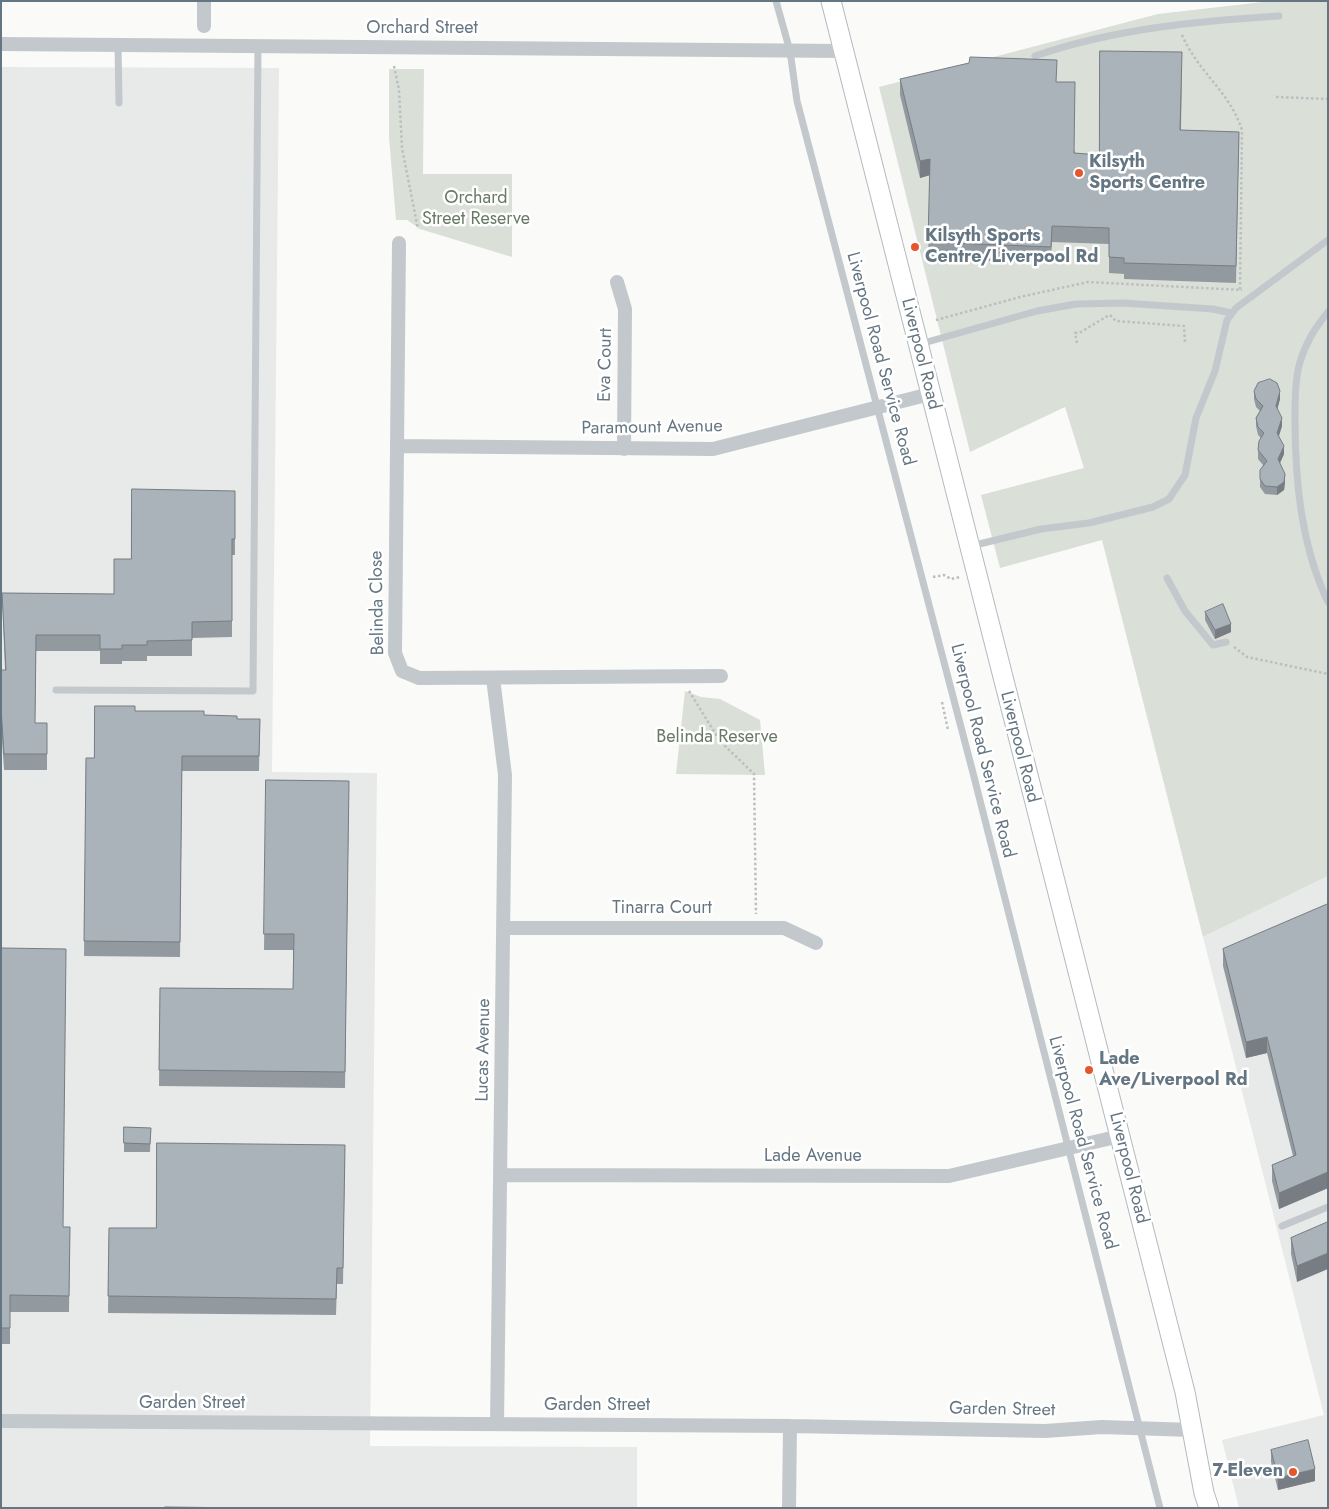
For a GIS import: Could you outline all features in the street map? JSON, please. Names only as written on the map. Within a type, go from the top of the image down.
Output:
[{"type":"main road","name":"Liverpool Road","points":[[831,1],[968,547],[1120,1136],[1192,1430],[1205,1503]]},
{"type":"street","points":[[204,1],[204,26]]},
{"type":"street","name":"Orchard Street","points":[[1,44],[843,52]]},
{"type":"street","name":"Belinda Close","points":[[399,242],[395,653],[402,671],[419,678],[722,676]]},
{"type":"street","name":"Eva Court","points":[[616,282],[625,309],[624,449]]},
{"type":"street","name":"Paramount Avenue","points":[[397,446],[624,449],[721,448],[930,394]]},
{"type":"street","name":"Lucas Avenue","points":[[492,678],[505,775],[502,1175],[497,1424]]},
{"type":"street","name":"Tinarra Court","points":[[504,928],[784,928],[816,944]]},
{"type":"street","name":"Lade Avenue","points":[[502,1175],[949,1176],[1120,1136]]},
{"type":"street","name":"Garden Street","points":[[1,1421],[790,1426],[1045,1431],[1102,1427],[1192,1430]]},
{"type":"street","points":[[790,1426],[790,1508]]},
{"type":"lane","name":"Liverpool Road Service Road","points":[[776,1],[790,51],[798,101],[923,580],[1160,1508]]},
{"type":"lane","points":[[1035,56],[1109,36],[1178,25],[1279,16]]},
{"type":"lane","points":[[118,45],[119,102]]},
{"type":"lane","points":[[56,690],[253,691],[258,46]]},
{"type":"lane","points":[[968,547],[1041,529],[1089,523],[1153,507],[1169,499],[1185,476],[1196,418],[1215,371],[1227,320],[1231,313],[1328,240]]},
{"type":"lane","points":[[917,344],[1046,309],[1076,304],[1110,303],[1214,309],[1231,313]]},
{"type":"lane","points":[[1328,312],[1310,334],[1299,364],[1295,396],[1295,452],[1301,507],[1311,558],[1328,602]]},
{"type":"lane","points":[[1167,578],[1185,611],[1213,645],[1226,642]]},
{"type":"lane","points":[[1282,1226],[1328,1207]]},
{"type":"path","points":[[1178,25],[1192,57],[1236,112],[1242,130],[1240,290]]},
{"type":"path","points":[[394,66],[400,90],[402,148],[418,229]]},
{"type":"path","points":[[1276,97],[1328,99]]},
{"type":"path","points":[[1110,303],[1110,314],[1116,321],[1184,326],[1184,342]]},
{"type":"path","points":[[1077,343],[1075,333],[1081,332],[1110,314]]},
{"type":"path","points":[[923,580],[944,575],[951,579],[960,577]]},
{"type":"path","points":[[1226,642],[1247,658],[1328,674]]},
{"type":"path","points":[[689,691],[720,741],[754,774],[756,928]]},
{"type":"shaded area","points":[[1,67],[279,68],[272,772],[377,773],[370,1446],[637,1447],[637,1508],[1,1508]]},
{"type":"shaded area","points":[[1328,876],[1328,1508],[1239,1508],[1222,1440],[1324,1415],[1203,937]]},
{"type":"green space","points":[[1272,1],[1328,1],[1328,876],[1203,937],[1102,540],[1000,568],[981,495],[1084,468],[1065,407],[970,452],[879,87],[1158,14]]},
{"type":"green space","name":"Orchard Street Reserve","points":[[389,69],[424,69],[423,174],[512,174],[512,257],[420,229],[407,220],[396,220],[389,137]]},
{"type":"green space","name":"Belinda Reserve","points":[[685,691],[701,697],[720,699],[760,720],[765,775],[676,774]]},
{"type":"building","name":"Kilsyth Sports Centre","points":[[1100,51],[1182,52],[1180,130],[1239,132],[1236,266],[1124,263],[1124,258],[1109,257],[1109,228],[1052,226],[1051,247],[928,242],[930,159],[920,161],[900,79],[969,63],[970,57],[1057,60],[1056,82],[1075,82],[1074,153],[1099,155]]},
{"type":"building","points":[[1270,379],[1277,383],[1280,391],[1276,406],[1282,418],[1277,433],[1284,446],[1278,459],[1285,474],[1284,482],[1277,487],[1265,486],[1260,479],[1260,470],[1267,461],[1258,450],[1259,441],[1264,433],[1258,427],[1256,418],[1263,406],[1256,399],[1254,391],[1258,383]]},
{"type":"building","points":[[132,489],[235,491],[235,539],[232,539],[232,621],[192,622],[192,640],[147,641],[147,645],[122,645],[122,649],[100,649],[100,635],[36,635],[35,723],[47,723],[47,754],[4,754],[1,670],[6,670],[2,593],[114,594],[114,559],[131,559]]},
{"type":"building","points":[[1223,604],[1231,624],[1215,630],[1205,612]]},
{"type":"building","points":[[95,706],[135,706],[135,711],[204,711],[204,715],[237,716],[237,719],[260,719],[259,756],[182,756],[180,942],[84,941],[86,758],[94,758]]},
{"type":"building","points":[[266,780],[349,781],[345,1072],[159,1070],[160,988],[293,989],[294,934],[264,934]]},
{"type":"building","points":[[1328,904],[1328,1172],[1279,1193],[1272,1165],[1296,1155],[1267,1037],[1246,1042],[1223,949]]},
{"type":"building","points":[[1,948],[66,949],[63,1227],[70,1227],[69,1296],[10,1295],[10,1328],[1,1328]]},
{"type":"building","points":[[124,1127],[151,1128],[150,1144],[124,1143]]},
{"type":"building","points":[[157,1143],[345,1145],[343,1268],[337,1268],[336,1299],[108,1296],[109,1228],[156,1228]]},
{"type":"building","points":[[1328,1222],[1328,1253],[1297,1266],[1291,1238]]},
{"type":"building","points":[[1308,1440],[1315,1469],[1278,1478],[1271,1450]]},
{"type":"building","points":[[165,1507],[248,1508],[165,1508]]},
{"type":"place","name":"Kilsyth Sports Centre","points":[[1079,173]]},
{"type":"place","name":"Kilsyth Sports Centre/Liverpool Rd","points":[[915,247]]},
{"type":"place","name":"Lade Ave/Liverpool Rd","points":[[1089,1070]]},
{"type":"place","name":"7-Eleven","points":[[1293,1472]]}]
